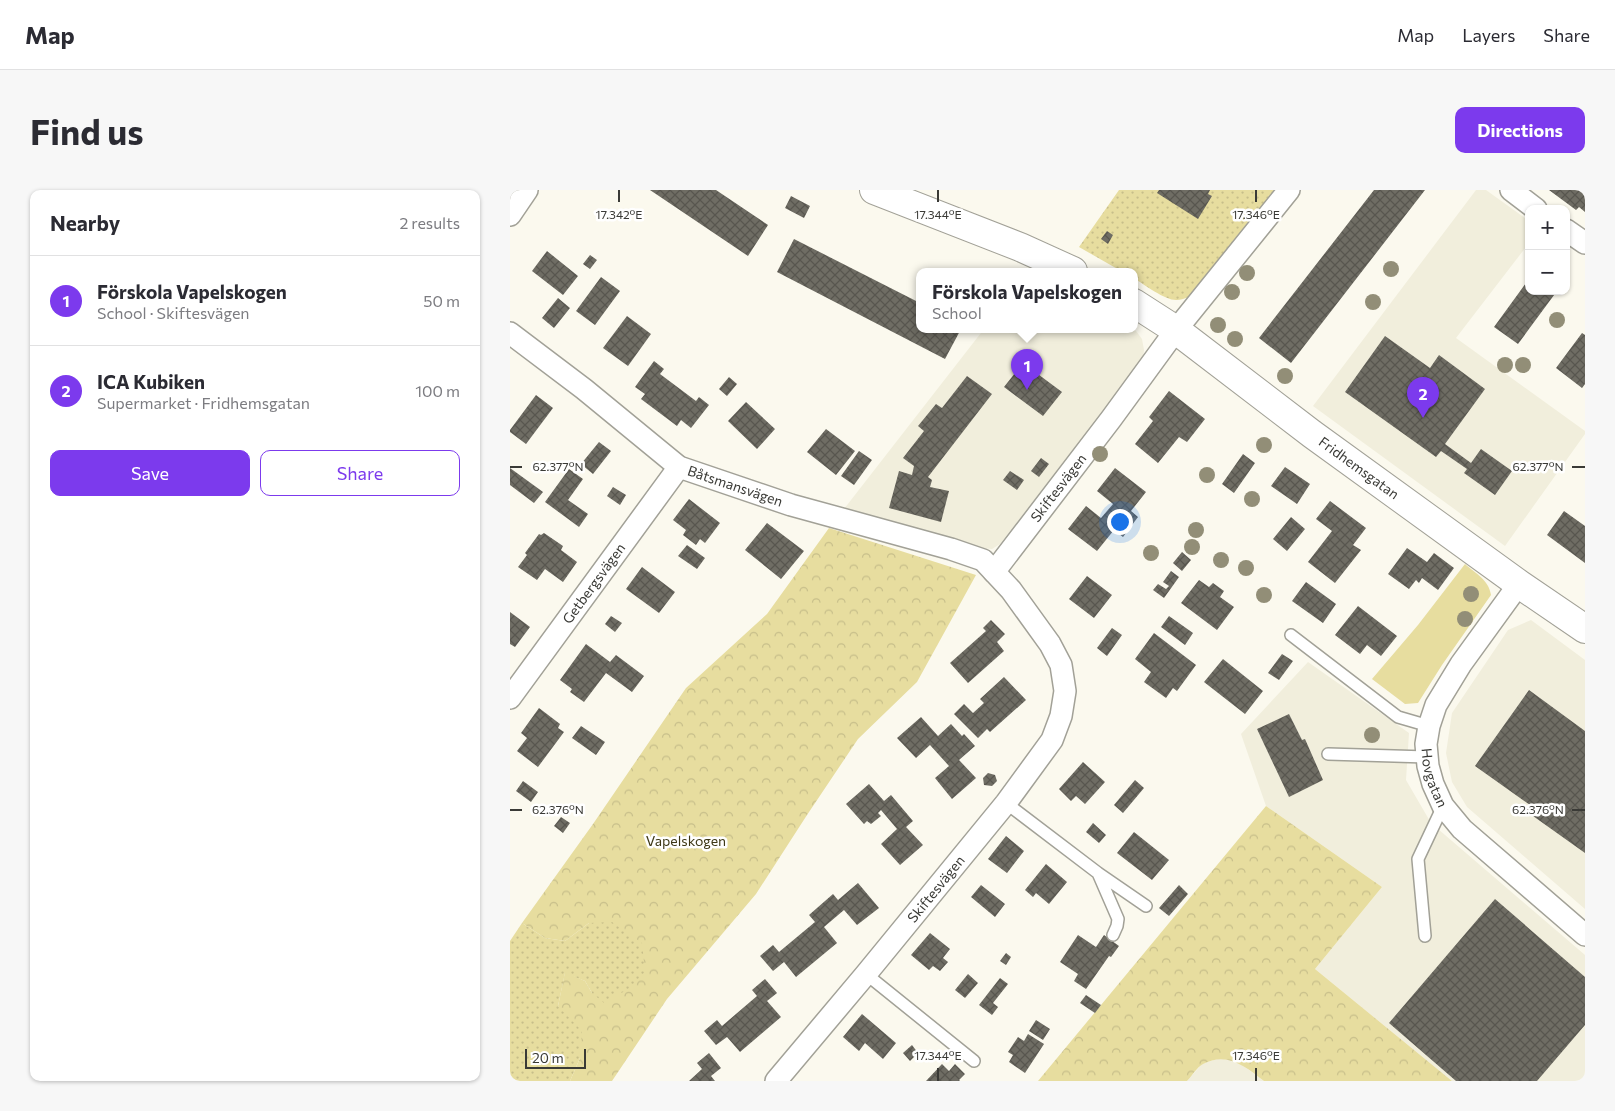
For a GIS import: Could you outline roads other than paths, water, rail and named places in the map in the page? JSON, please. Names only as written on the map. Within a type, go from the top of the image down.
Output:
[{"type":"street","points":[[510,215],[527,190]]},
{"type":"street","points":[[874,190],[1020,247],[1066,268]]},
{"type":"street","name":"Skiftesvägen","points":[[776,1081],[1006,803],[1052,740],[1062,716],[1065,691],[1061,665],[1050,644],[1011,590],[994,572],[1111,419],[1176,330],[1288,190]]},
{"type":"street","points":[[1510,190],[1531,205]]},
{"type":"street","points":[[1570,233],[1585,243]]},
{"type":"street","name":"Fridhemsgatan","points":[[1138,306],[1176,330],[1312,434],[1519,584],[1585,629]]},
{"type":"street","name":"Båtsmansvägen","points":[[510,333],[584,389],[679,467],[791,505],[951,549],[983,560],[994,572]]},
{"type":"street","name":"Getbergsvägen","points":[[510,698],[679,467]]},
{"type":"street","name":"Hovgatan","points":[[1519,584],[1461,664],[1436,705],[1429,726],[1426,744],[1427,758],[1433,784],[1443,806],[1462,829],[1585,935]]},
{"type":"lane","points":[[1291,635],[1398,717],[1429,726]]},
{"type":"lane","points":[[1328,754],[1427,758]]},
{"type":"lane","points":[[1006,803],[1098,873],[1146,906]]},
{"type":"lane","points":[[1425,936],[1418,859],[1443,806]]},
{"type":"lane","points":[[1098,873],[1118,919],[1113,935]]},
{"type":"lane","points":[[866,974],[974,1061]]},
{"type":"place","name":"Förskola Vapelskogen","points":[[1027,390]]},
{"type":"place","name":"ICA Kubiken","points":[[1423,418]]},
{"type":"park label","name":"Vapelskogen","points":[[686,841]]}]
